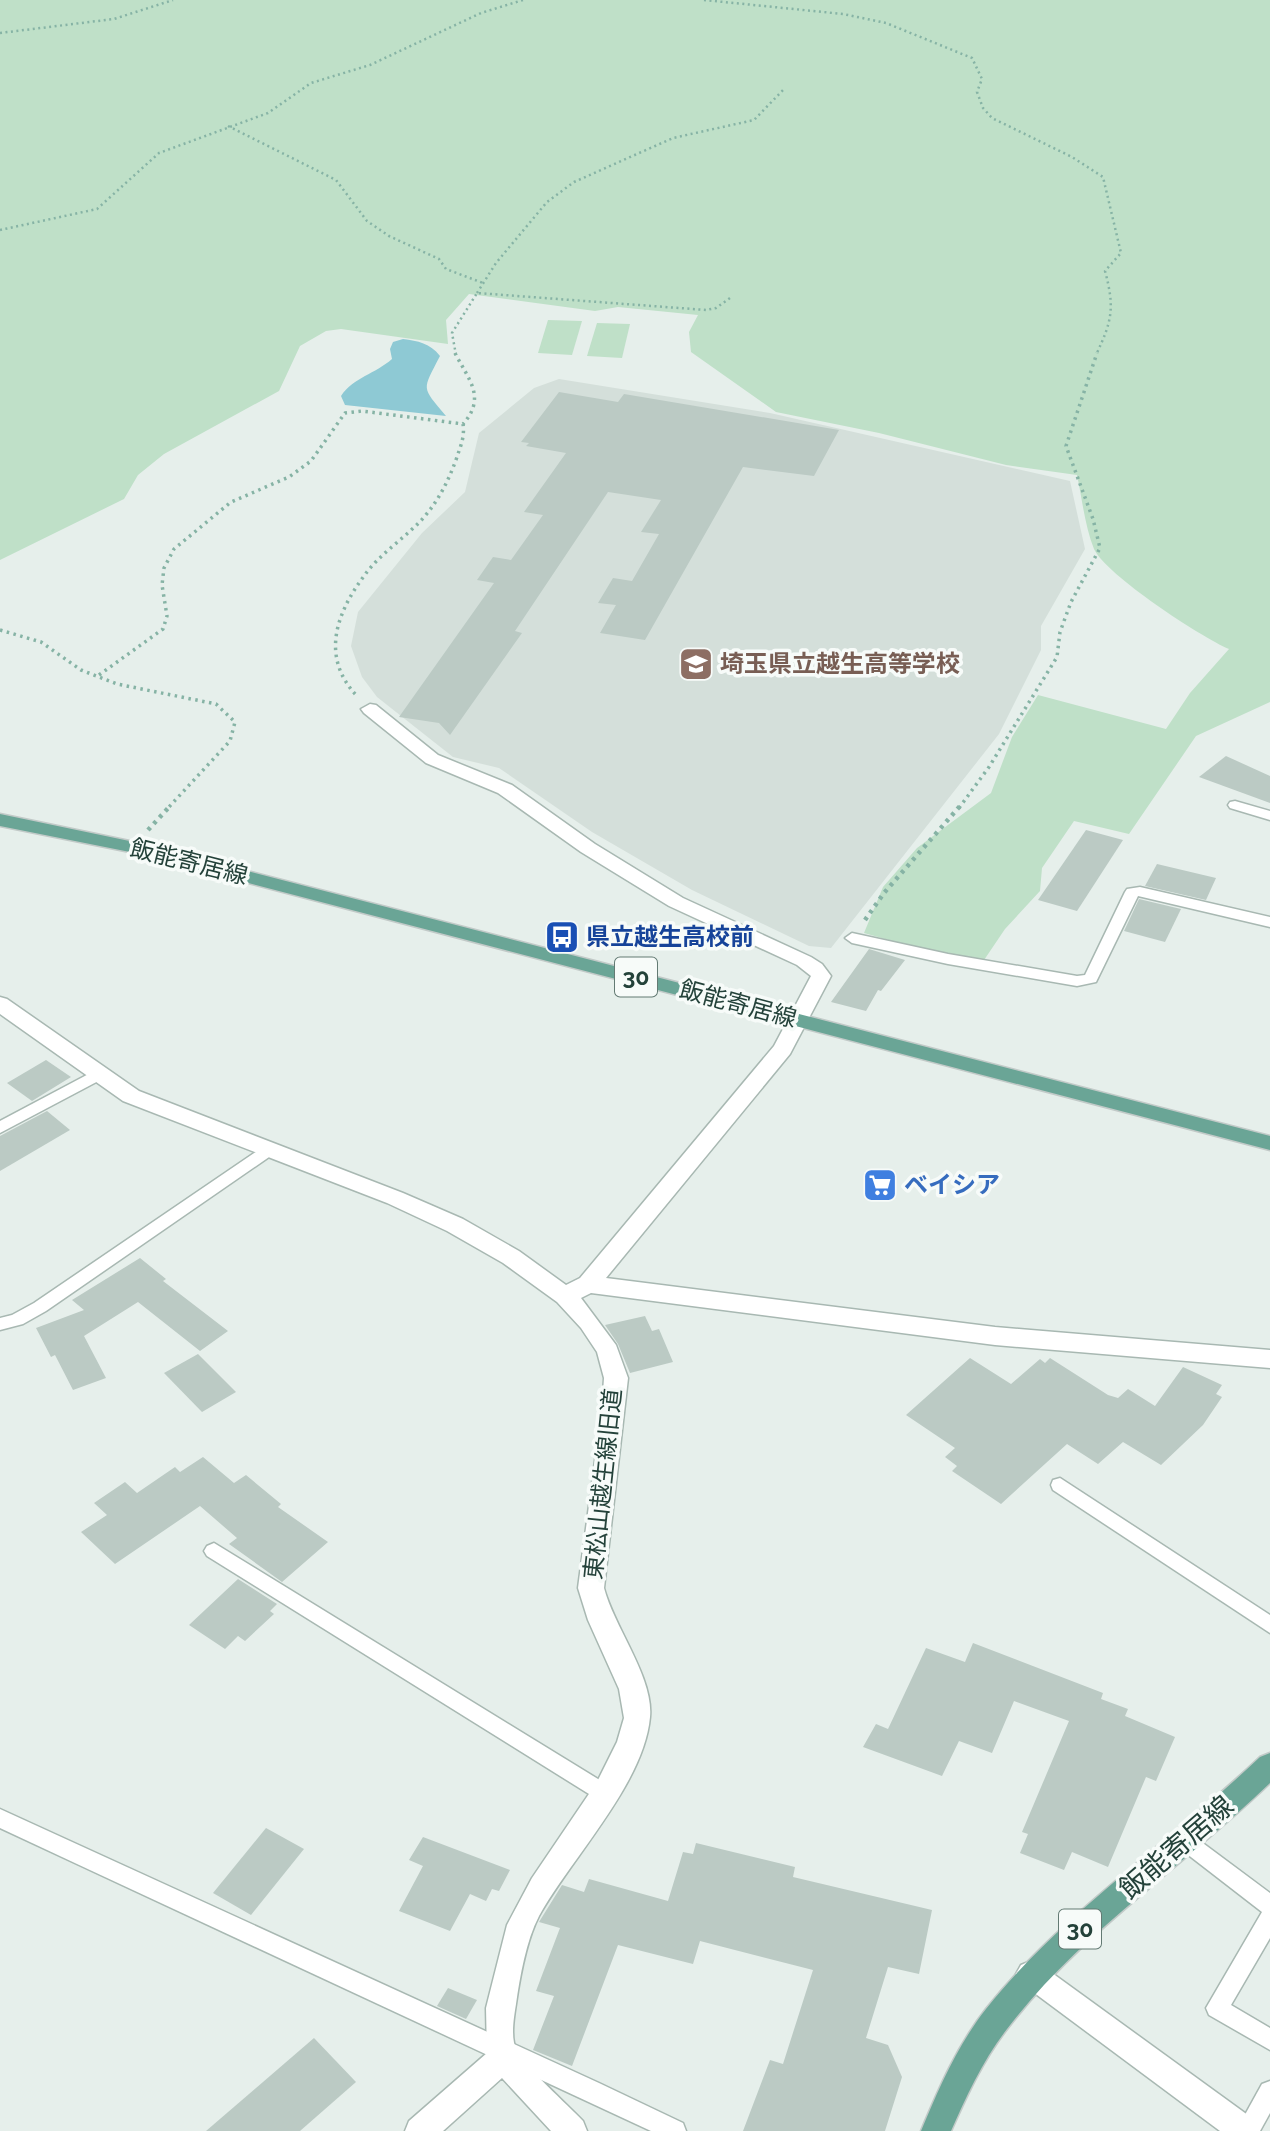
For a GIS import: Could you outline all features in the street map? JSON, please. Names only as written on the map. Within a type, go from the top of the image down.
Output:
[{"type":"main road","name":"飯能寄居線","points":[[0,820],[132,847],[1270,1143]]},
{"type":"main road","name":"飯能寄居線","points":[[936,2131],[943,2107],[981,2039],[1031,1974],[1270,1765]]},
{"type":"street","points":[[370,709],[432,759],[505,789],[588,848],[676,902],[816,968],[821,976],[783,1049],[588,1284],[565,1296]]},
{"type":"street","name":"東松山越生線旧道","points":[[0,1003],[131,1096],[266,1151],[395,1198],[455,1225],[511,1258],[565,1296],[589,1322],[608,1351],[615,1378],[590,1588],[594,1605],[633,1690],[637,1716],[629,1744],[604,1793],[528,1909],[500,2001],[500,2051]]},
{"type":"street","points":[[588,1284],[1071,1344],[1270,1359]]},
{"type":"street","points":[[1031,1974],[1246,2131]]},
{"type":"street","points":[[420,2131],[500,2051],[572,2131]]},
{"type":"lane","points":[[1234,805],[1270,816]]},
{"type":"lane","points":[[852,938],[948,959],[1077,981],[1091,979],[1096,972],[1112,930],[1132,892],[1140,891],[1270,922]]},
{"type":"lane","points":[[0,1129],[98,1074]]},
{"type":"lane","points":[[0,1324],[17,1321],[40,1307],[266,1151]]},
{"type":"lane","points":[[1060,1485],[1270,1625]]},
{"type":"lane","points":[[214,1552],[604,1793]]},
{"type":"lane","points":[[0,1818],[675,2131]]},
{"type":"lane","points":[[1185,1841],[1270,1905]]},
{"type":"lane","points":[[1270,1918],[1217,2008],[1270,2040]]},
{"type":"lane","points":[[1246,2131],[1270,2092]]},
{"type":"path","points":[[0,33],[114,19],[173,0]]},
{"type":"path","points":[[0,230],[97,209],[159,152],[268,113],[311,83],[370,65],[481,13],[523,0]]},
{"type":"path","points":[[704,0],[843,14],[886,23],[972,58],[982,79],[976,92],[983,108],[992,118],[1082,162],[1103,177],[1121,253],[1105,271],[1112,297],[1111,323],[1093,361],[1066,446],[1093,519],[1100,548],[1096,560],[1071,602],[1059,632],[1057,657],[989,767],[952,817],[884,893],[852,938]]},
{"type":"path","points":[[463,424],[471,415],[476,393],[460,366],[449,331],[454,320],[547,202],[574,182],[673,138],[754,120],[785,88]]},
{"type":"path","points":[[228,126],[313,166],[336,180],[367,221],[439,259],[446,269],[483,283]]},
{"type":"path","points":[[477,293],[706,310],[716,308],[730,298]]},
{"type":"path","points":[[99,675],[163,629],[167,616],[162,585],[164,568],[174,549],[231,502],[289,477],[311,461],[345,413],[362,411],[463,424]]},
{"type":"path","points":[[370,709],[341,679],[335,659],[335,638],[343,613],[365,575],[424,517],[444,490],[465,435],[463,424]]},
{"type":"path","points":[[0,630],[41,642],[81,670],[117,684],[216,704],[235,722],[230,741],[132,847]]},
{"type":"shaded area","name":"埼玉県立越生高等学校","points":[[559,379],[770,413],[1070,481],[1085,549],[1041,626],[1041,650],[999,734],[831,948],[809,946],[692,890],[592,832],[499,768],[453,757],[377,697],[362,677],[351,646],[358,612],[422,533],[465,492],[479,433],[534,388]]},
{"type":"green space","points":[[0,0],[1270,0],[1270,702],[1196,736],[1129,834],[1074,821],[1042,868],[1040,891],[1005,929],[980,966],[864,933],[883,887],[917,848],[991,793],[1012,737],[1038,695],[1166,729],[1190,693],[1229,649],[1156,604],[1102,560],[1091,540],[1077,475],[1006,465],[879,433],[776,412],[691,352],[689,332],[698,315],[618,307],[595,311],[469,294],[446,320],[448,344],[341,329],[326,331],[300,346],[279,391],[164,454],[138,475],[124,499],[0,560]]},
{"type":"green space","points":[[548,320],[582,321],[572,355],[538,353]]},
{"type":"green space","points":[[597,323],[630,324],[622,358],[587,356]]},
{"type":"water","points":[[403,339],[423,343],[440,356],[427,382],[427,388],[446,416],[345,405],[341,396],[346,390],[392,359],[390,349],[393,342]]},
{"type":"building","points":[[559,392],[618,402],[624,394],[839,430],[814,476],[743,467],[645,640],[600,633],[616,605],[598,603],[613,578],[632,581],[659,534],[641,532],[661,500],[608,492],[515,631],[522,633],[450,735],[439,723],[399,717],[494,583],[477,580],[493,557],[511,560],[543,515],[524,512],[566,453],[526,446],[529,443],[521,442]]},
{"type":"building","points":[[1226,756],[1270,776],[1270,803],[1199,777]]},
{"type":"building","points":[[1086,830],[1123,840],[1077,911],[1038,900]]},
{"type":"building","points":[[1157,864],[1216,878],[1206,900],[1145,886]]},
{"type":"building","points":[[1139,899],[1181,909],[1165,942],[1124,931]]},
{"type":"building","points":[[869,949],[905,960],[881,991],[878,990],[866,1011],[831,1002]]},
{"type":"building","points":[[46,1060],[71,1077],[32,1101],[7,1083]]},
{"type":"building","points":[[47,1111],[70,1130],[0,1171],[0,1136]]},
{"type":"building","points":[[140,1258],[166,1279],[163,1281],[228,1331],[200,1351],[138,1302],[84,1336],[106,1378],[73,1390],[55,1355],[51,1357],[36,1328],[84,1310],[72,1300]]},
{"type":"building","points":[[645,1316],[652,1331],[659,1329],[673,1362],[630,1373],[618,1344],[605,1325]]},
{"type":"building","points":[[198,1354],[236,1392],[202,1412],[164,1373]]},
{"type":"building","points":[[970,1358],[1011,1384],[1040,1359],[1045,1363],[1050,1358],[1108,1395],[1118,1398],[1128,1389],[1155,1406],[1183,1367],[1222,1385],[1216,1394],[1222,1397],[1203,1425],[1161,1465],[1123,1442],[1098,1464],[1067,1444],[1001,1504],[952,1471],[957,1466],[945,1457],[955,1448],[906,1415]]},
{"type":"building","points":[[203,1457],[234,1483],[246,1475],[281,1504],[278,1507],[328,1542],[282,1582],[229,1544],[237,1538],[200,1506],[115,1564],[81,1532],[107,1515],[94,1503],[125,1482],[137,1493],[175,1467],[180,1472]]},
{"type":"building","points":[[238,1579],[277,1604],[270,1611],[274,1614],[245,1641],[238,1636],[225,1649],[189,1625]]},
{"type":"building","points":[[973,1643],[1103,1693],[1101,1699],[1128,1709],[1125,1716],[1175,1737],[1156,1781],[1146,1777],[1108,1867],[1072,1852],[1064,1870],[1020,1853],[1028,1834],[1022,1832],[1069,1721],[1014,1701],[992,1753],[959,1741],[942,1776],[863,1747],[876,1724],[888,1729],[926,1648],[965,1662]]},
{"type":"building","points":[[266,1828],[304,1849],[251,1915],[213,1893]]},
{"type":"building","points":[[423,1837],[510,1870],[499,1891],[492,1889],[486,1901],[470,1894],[450,1931],[399,1911],[423,1866],[409,1860]]},
{"type":"building","points":[[696,1843],[795,1867],[793,1877],[932,1910],[919,1974],[888,1967],[866,2038],[888,2045],[902,2077],[885,2131],[743,2131],[770,2060],[783,2064],[813,1970],[700,1941],[693,1964],[618,1945],[572,2066],[533,2050],[554,1996],[536,1991],[560,1928],[539,1922],[562,1885],[584,1892],[589,1879],[668,1901],[683,1852],[693,1854]]},
{"type":"building","points":[[448,1988],[477,2000],[466,2019],[437,2006]]},
{"type":"building","points":[[314,2038],[356,2082],[300,2131],[206,2131]]},
{"type":"place","name":"埼玉県立越生高等学校","points":[[696,664]]},
{"type":"place","name":"県立越生高校前","points":[[562,937]]},
{"type":"place","name":"ベイシア","points":[[880,1185]]}]
